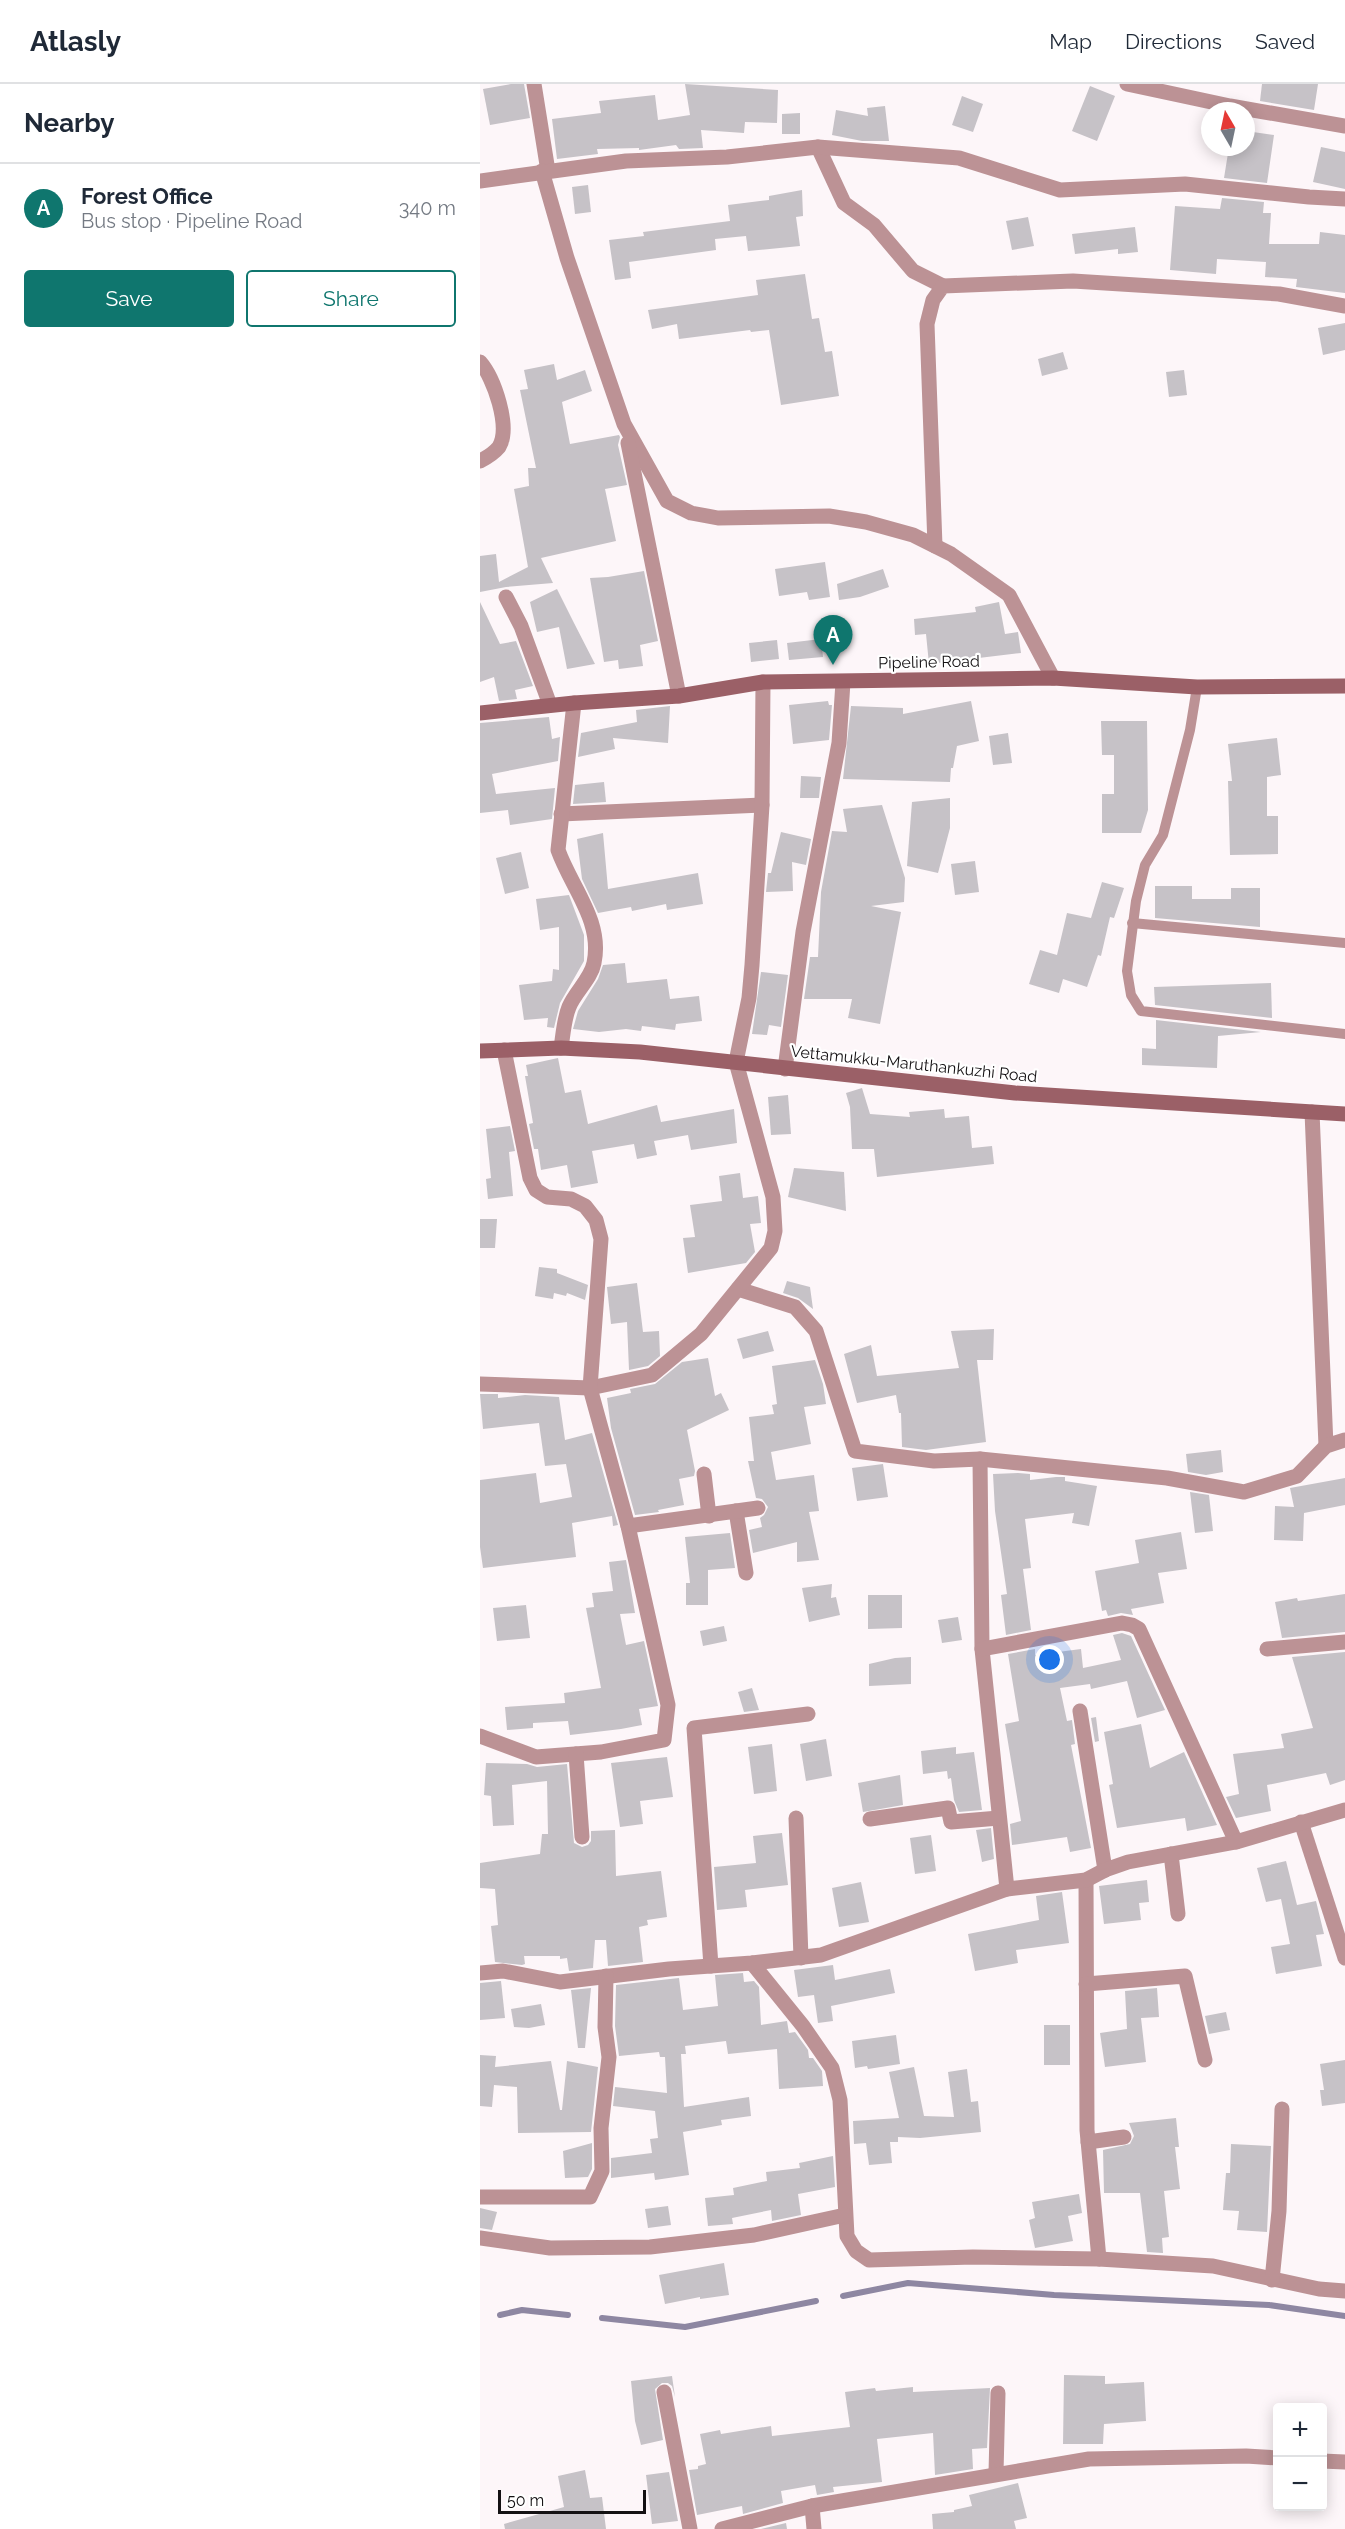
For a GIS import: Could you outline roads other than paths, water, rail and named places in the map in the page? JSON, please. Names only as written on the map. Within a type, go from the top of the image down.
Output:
[{"type":"main road","name":"Pipeline Road","points":[[480,713],[550,705],[679,696],[763,682],[1053,678],[1197,687],[1345,686]]},
{"type":"main road","name":"Vettamukku-Maruthankuzhi Road","points":[[480,1051],[561,1048],[640,1052],[1015,1093],[1345,1114]]},
{"type":"street","points":[[534,84],[545,171],[567,258],[624,424],[679,696]]},
{"type":"street","points":[[1127,84],[1230,106],[1345,126]]},
{"type":"street","points":[[818,147],[844,202],[874,225],[913,271],[943,286],[1073,282],[1279,294],[1345,306]]},
{"type":"street","points":[[480,181],[626,161],[728,157],[818,147],[959,158],[1060,190],[1185,184],[1345,199]]},
{"type":"street","points":[[935,546],[927,324],[933,300],[943,286]]},
{"type":"street","points":[[480,362],[488,372],[498,400],[504,428],[499,446],[480,461]]},
{"type":"street","points":[[624,424],[667,501],[691,513],[718,518],[829,516],[866,522],[913,536],[951,554],[1009,595],[1053,678]]},
{"type":"street","points":[[506,597],[521,626],[550,705]]},
{"type":"street","points":[[480,1384],[590,1388],[652,1375],[700,1334],[771,1248],[775,1231],[773,1197],[736,1062],[750,998],[762,804],[763,682]]},
{"type":"street","points":[[785,1069],[803,932],[839,743],[843,682]]},
{"type":"street","points":[[561,1048],[568,1007],[594,965],[596,942],[592,921],[565,870],[558,850],[574,703]]},
{"type":"street","points":[[561,814],[762,804]]},
{"type":"street","points":[[480,1736],[536,1757],[601,1752],[664,1740],[668,1705],[628,1526],[590,1388],[601,1239],[596,1220],[585,1206],[571,1199],[547,1197],[536,1190],[530,1178],[504,1050]]},
{"type":"street","points":[[1312,1112],[1326,1446]]},
{"type":"street","points":[[738,1289],[795,1307],[816,1331],[855,1450],[934,1461],[980,1459],[1167,1478],[1244,1492],[1296,1476],[1326,1446],[1345,1440]]},
{"type":"street","points":[[980,1459],[982,1649],[1007,1889]]},
{"type":"street","points":[[704,1474],[709,1516]]},
{"type":"street","points":[[628,1526],[758,1508]]},
{"type":"street","points":[[736,1511],[746,1573]]},
{"type":"street","points":[[982,1649],[1122,1623],[1138,1629],[1143,1635],[1236,1842]]},
{"type":"street","points":[[1267,1649],[1345,1642]]},
{"type":"street","points":[[1080,1711],[1104,1870]]},
{"type":"street","points":[[711,1966],[694,1728],[808,1714]]},
{"type":"street","points":[[576,1754],[582,1837]]},
{"type":"street","points":[[870,1819],[948,1808],[951,1822],[999,1818]]},
{"type":"street","points":[[480,1973],[503,1971],[560,1982],[821,1955],[1007,1889],[1086,1880],[1104,1870],[1128,1862],[1236,1842],[1345,1810]]},
{"type":"street","points":[[796,1818],[801,1958]]},
{"type":"street","points":[[1301,1822],[1345,1958]]},
{"type":"street","points":[[1171,1854],[1178,1914]]},
{"type":"street","points":[[1086,1880],[1088,2142],[1099,2259]]},
{"type":"street","points":[[752,1963],[803,2026],[832,2068],[840,2100],[847,2236],[856,2251],[869,2260],[1099,2259],[1213,2266],[1272,2280],[1345,2291]]},
{"type":"street","points":[[480,2197],[590,2197],[602,2171],[601,2128],[609,2057],[605,2027],[606,1976]]},
{"type":"street","points":[[1086,1984],[1185,1976],[1205,2060]]},
{"type":"street","points":[[1272,2280],[1279,2211],[1282,2109]]},
{"type":"street","points":[[1088,2142],[1124,2137]]},
{"type":"street","points":[[480,2238],[550,2248],[650,2247],[754,2235],[845,2215]]},
{"type":"street","points":[[664,2392],[690,2529]]},
{"type":"street","points":[[996,2473],[998,2393]]},
{"type":"street","points":[[722,2529],[812,2506],[1089,2459],[1246,2456],[1273,2458]]},
{"type":"street","points":[[1327,2461],[1345,2462]]},
{"type":"street","points":[[812,2506],[814,2529]]},
{"type":"lane","points":[[1197,687],[1190,729],[1163,835],[1144,865],[1132,923],[1127,971],[1131,995],[1141,1011],[1345,1034]]},
{"type":"lane","points":[[1132,923],[1345,943]]},
{"type":"waterway","points":[[843,2296],[908,2283],[1054,2295],[1269,2305],[1345,2316]]},
{"type":"waterway","points":[[602,2318],[685,2327],[816,2301]]},
{"type":"waterway","points":[[500,2315],[522,2310],[568,2315]]},
{"type":"place","name":"Forest Office","points":[[833,665]]}]
